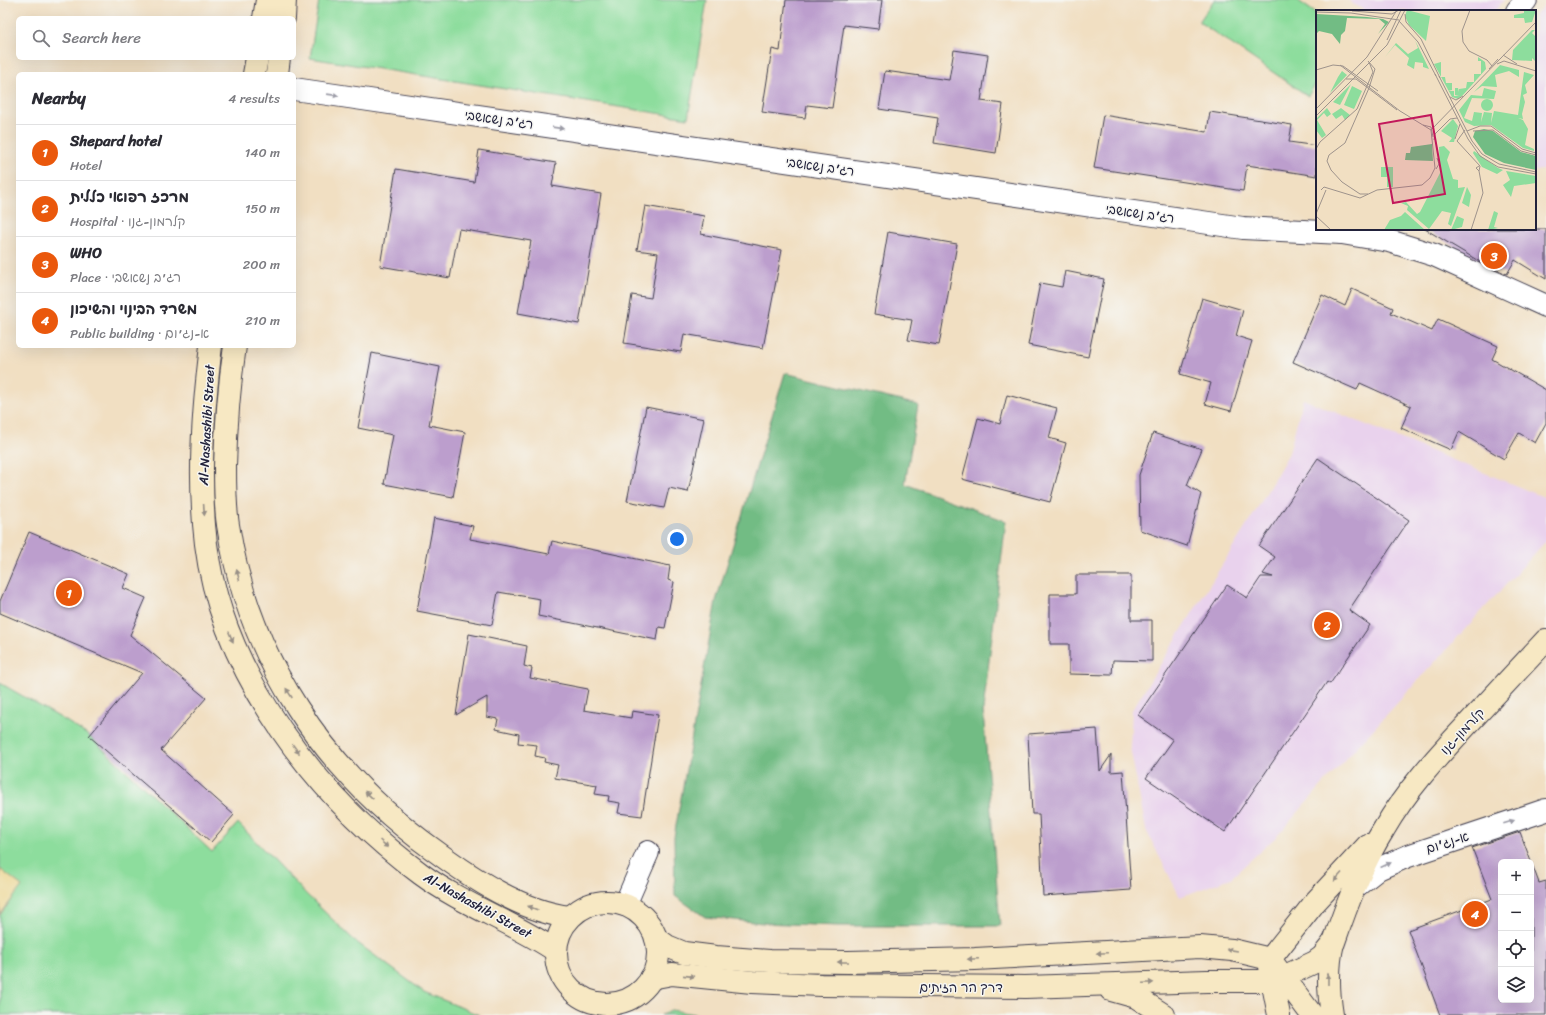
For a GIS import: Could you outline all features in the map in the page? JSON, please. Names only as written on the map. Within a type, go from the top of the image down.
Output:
[{"type":"street","points":[[264,16],[267,0]]},
{"type":"street","points":[[284,16],[285,0]]},
{"type":"street","points":[[1518,10],[1526,0]]},
{"type":"street","points":[[254,72],[258,60]]},
{"type":"street","points":[[259,60],[264,72]]},
{"type":"street","points":[[276,72],[279,60]]},
{"type":"street","name":"רג'ב נשאשבי","points":[[296,89],[1243,228],[1343,231],[1389,241],[1434,255],[1546,306]]},
{"type":"street","name":"Al-Nashashibi Street","points":[[211,348],[205,394],[201,474],[206,544],[214,583],[227,629],[243,666],[272,715],[313,772],[352,815],[381,842],[429,879],[469,903],[541,940],[556,951]]},
{"type":"street","name":"Al-Nashashibi Street","points":[[235,348],[226,440],[225,484],[227,524],[237,574],[244,599],[254,626],[277,675],[317,737],[364,790],[419,840],[458,868],[503,894],[529,907],[549,914],[570,917]]},
{"type":"street","name":"קלרמון-גנו","points":[[1275,972],[1315,962],[1322,957],[1334,942],[1368,858],[1384,828],[1400,804],[1443,751],[1546,640]]},
{"type":"street","name":"א-נג'ום","points":[[1355,887],[1378,869],[1408,856],[1546,810]]},
{"type":"street","name":"קלרמון-גנו","points":[[1275,972],[1316,901],[1384,828]]},
{"type":"street","points":[[625,905],[648,852]]},
{"type":"street","points":[[609,902],[625,905],[638,912],[649,924],[656,938],[658,952],[656,965],[651,978],[643,989],[625,1000],[605,1004],[591,1001],[578,995],[568,986],[557,963],[556,951],[560,933],[570,917],[582,908],[595,903],[609,902]]},
{"type":"street","name":"דרך הר הזיתים","points":[[656,938],[667,946],[684,953],[770,961],[848,962],[945,960],[1200,947],[1232,950],[1275,972]]},
{"type":"street","points":[[1332,1015],[1328,976],[1334,942]]},
{"type":"street","points":[[1275,972],[1279,1015]]},
{"type":"street","points":[[1275,972],[1312,1015]]},
{"type":"street","name":"דרך הר הזיתים","points":[[651,978],[672,974],[752,982],[821,985],[1068,987],[1207,980],[1252,981],[1275,972]]},
{"type":"street","points":[[1068,987],[1094,987],[1125,993],[1142,1001],[1164,1015]]},
{"type":"shaded area","points":[[1348,0],[1504,0],[1496,10],[1363,10]]},
{"type":"shaded area","points":[[1546,3],[1546,169],[1536,171],[1536,15]]},
{"type":"shaded area","points":[[1303,399],[1546,498],[1546,541],[1277,836],[1231,878],[1180,897],[1146,830],[1130,747],[1132,710],[1257,509],[1289,453]]},
{"type":"green space","points":[[319,0],[707,0],[688,118],[310,58]]},
{"type":"green space","points":[[1214,0],[1297,0],[1316,13],[1316,84],[1308,96],[1199,22]]},
{"type":"green space","points":[[785,373],[918,405],[905,484],[1006,521],[983,710],[1000,926],[838,926],[763,923],[705,917],[675,896],[674,837],[716,601]]},
{"type":"green space","points":[[0,683],[89,736],[212,852],[238,823],[307,895],[355,941],[424,992],[479,1015],[0,1015]]},
{"type":"green space","points":[[671,1010],[701,1015],[661,1015]]},
{"type":"sand","points":[[0,869],[22,886],[0,915]]},
{"type":"building","points":[[786,0],[882,0],[878,29],[844,25],[832,108],[807,105],[805,118],[762,112],[772,49],[780,51]]},
{"type":"building","points":[[954,50],[988,55],[981,101],[1003,104],[996,153],[934,143],[938,118],[879,109],[885,71],[949,80]]},
{"type":"building","points":[[1210,112],[1292,125],[1289,142],[1316,146],[1316,176],[1247,165],[1243,191],[1094,168],[1103,115],[1207,132]]},
{"type":"building","points":[[479,150],[556,163],[552,186],[601,194],[579,324],[518,313],[531,241],[459,229],[450,278],[380,266],[396,169],[474,182]]},
{"type":"building","points":[[645,206],[704,216],[701,234],[782,250],[763,348],[684,334],[681,352],[624,343],[632,295],[651,298],[658,253],[637,250]]},
{"type":"building","points":[[1546,229],[1546,279],[1515,260],[1507,274],[1482,263],[1427,230]]},
{"type":"building","points":[[888,232],[957,244],[939,345],[908,340],[912,320],[874,314]]},
{"type":"building","points":[[1065,271],[1104,279],[1088,357],[1028,345],[1040,283],[1062,287]]},
{"type":"building","points":[[1352,289],[1393,308],[1391,313],[1432,331],[1438,319],[1498,346],[1492,359],[1546,390],[1546,423],[1535,443],[1519,433],[1504,459],[1459,432],[1451,450],[1401,428],[1411,406],[1360,383],[1357,390],[1293,362],[1322,295],[1345,306]]},
{"type":"building","points":[[1202,298],[1243,310],[1236,336],[1252,341],[1231,411],[1205,404],[1211,383],[1180,374]]},
{"type":"building","points":[[372,353],[440,367],[429,425],[465,432],[453,497],[384,484],[393,435],[358,428]]},
{"type":"building","points":[[1007,395],[1057,408],[1049,438],[1066,443],[1050,502],[962,479],[978,418],[1000,424]]},
{"type":"building","points":[[646,407],[704,419],[688,492],[669,488],[664,508],[627,501]]},
{"type":"building","points":[[1153,433],[1202,449],[1187,485],[1201,494],[1187,546],[1140,530],[1139,475]]},
{"type":"building","points":[[1318,458],[1409,520],[1349,610],[1370,625],[1330,684],[1327,682],[1225,832],[1146,778],[1173,740],[1138,715],[1227,585],[1247,598],[1261,577],[1273,577],[1263,574],[1275,557],[1259,546]]},
{"type":"building","points":[[434,518],[473,526],[470,539],[549,554],[552,541],[670,566],[668,580],[674,582],[665,628],[659,627],[657,640],[538,616],[540,599],[498,592],[492,625],[417,611]]},
{"type":"building","points":[[29,532],[129,574],[123,588],[146,598],[130,635],[206,698],[161,750],[234,815],[211,842],[89,736],[142,673],[0,613],[0,601]]},
{"type":"building","points":[[1076,575],[1131,575],[1131,620],[1152,620],[1152,661],[1113,660],[1112,675],[1069,674],[1069,644],[1050,644],[1050,594],[1076,594]]},
{"type":"building","points":[[469,634],[527,646],[524,666],[532,668],[530,678],[588,689],[584,710],[631,718],[632,711],[658,715],[642,816],[618,813],[620,803],[608,801],[609,796],[595,794],[597,785],[555,778],[558,765],[544,762],[545,758],[535,756],[537,745],[518,743],[519,734],[496,729],[498,719],[487,717],[487,697],[456,715]]},
{"type":"building","points":[[1097,729],[1100,771],[1111,755],[1111,772],[1123,771],[1131,890],[1043,896],[1039,814],[1032,814],[1028,734]]},
{"type":"building","points":[[1520,832],[1530,859],[1498,859],[1498,1003],[1534,1003],[1534,870],[1539,883],[1546,881],[1546,1015],[1440,1015],[1408,930],[1492,899],[1472,848]]},
{"type":"place","name":"WHO","points":[[1494,256]]},
{"type":"place","name":"Shepard hotel","points":[[69,593]]},
{"type":"place","name":"מרכז רפואי כללית","points":[[1327,625]]},
{"type":"place","name":"משרד הבינוי והשיכון","points":[[1475,914]]}]
